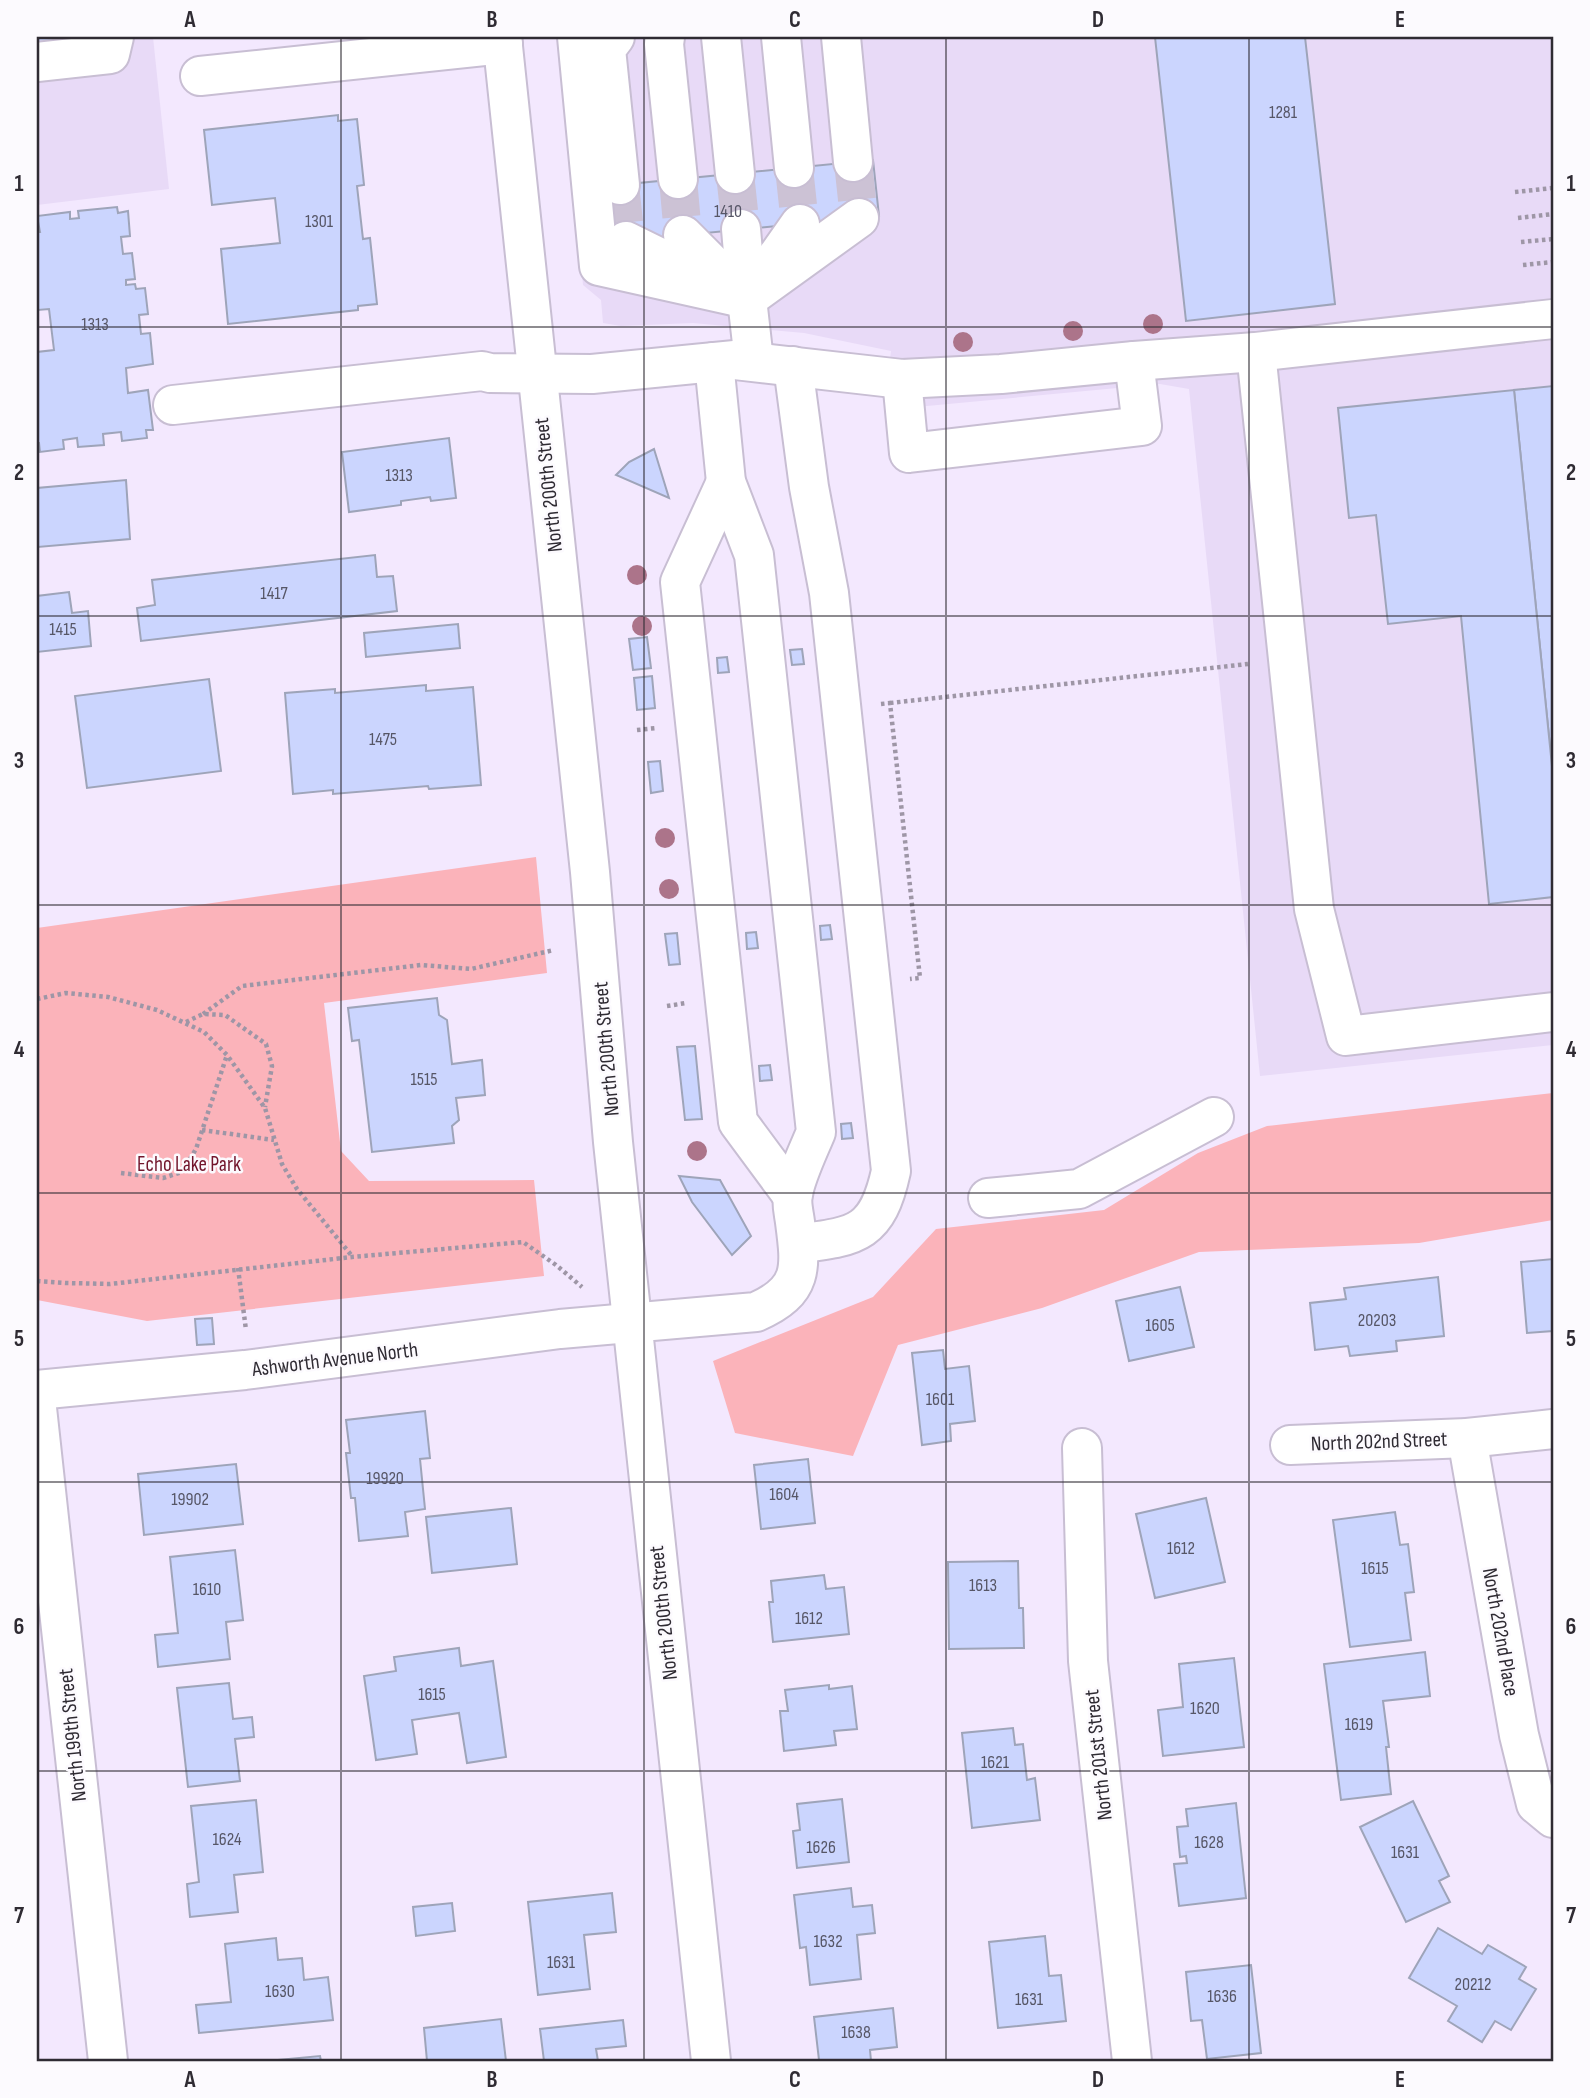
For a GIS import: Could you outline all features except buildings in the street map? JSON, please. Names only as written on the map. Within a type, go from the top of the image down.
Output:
[{"type":"street","points":[[37,62],[110,54],[114,37]]},
{"type":"street","points":[[577,37],[599,266],[747,299],[859,218]]},
{"type":"street","points":[[615,37],[606,50],[620,185]]},
{"type":"street","points":[[665,37],[678,179]]},
{"type":"street","points":[[721,37],[735,174]]},
{"type":"street","points":[[781,37],[794,168]]},
{"type":"street","points":[[841,37],[853,162]]},
{"type":"street","points":[[200,76],[503,41]]},
{"type":"street","name":"North 200th Street","points":[[503,41],[590,872],[613,1142],[711,2061]]},
{"type":"street","points":[[747,299],[800,224]]},
{"type":"street","points":[[741,229],[754,361]]},
{"type":"street","points":[[684,235],[747,299]]},
{"type":"street","points":[[626,241],[747,299]]},
{"type":"street","points":[[173,405],[482,372],[592,374],[735,360],[902,379],[1001,374],[1134,360],[1256,352],[1553,319]]},
{"type":"street","points":[[1256,352],[1314,909],[1346,1036],[1553,1012]]},
{"type":"street","points":[[902,379],[909,453],[1142,426],[1134,360]]},
{"type":"street","points":[[714,362],[726,482],[754,555],[816,1132],[792,1195]]},
{"type":"street","points":[[793,366],[809,487],[828,593],[891,1171],[878,1212],[864,1227],[845,1238],[798,1244]]},
{"type":"street","points":[[726,482],[680,582],[738,1122],[792,1195]]},
{"type":"street","points":[[988,1198],[1079,1189],[1214,1117]]},
{"type":"street","name":"Ashworth Avenue North","points":[[37,1390],[245,1370],[560,1329],[756,1312],[773,1305],[787,1293],[796,1278],[800,1260],[792,1195]]},
{"type":"street","name":"North 199th Street","points":[[37,1408],[108,2061]]},
{"type":"street","name":"North 202nd Street","points":[[1290,1445],[1467,1437],[1553,1429]]},
{"type":"street","name":"North 202nd Place","points":[[1467,1437],[1519,1735],[1536,1804],[1553,1818]]},
{"type":"street","name":"North 201st Street","points":[[1082,1448],[1088,1661],[1132,2061]]},
{"type":"path","points":[[1515,192],[1553,188]]},
{"type":"path","points":[[1518,218],[1553,214]]},
{"type":"path","points":[[1521,242],[1553,239]]},
{"type":"path","points":[[1523,265],[1553,262]]},
{"type":"path","points":[[891,703],[1289,660]]},
{"type":"path","points":[[185,1022],[203,1014],[242,986],[421,965],[471,969],[554,950]]},
{"type":"path","points":[[37,999],[66,993],[107,996],[157,1010],[204,1031],[227,1055],[264,1108],[282,1164],[297,1189],[352,1256]]},
{"type":"path","points":[[203,1014],[225,1015],[266,1044],[272,1066],[264,1108]]},
{"type":"path","points":[[121,1173],[163,1178],[182,1172],[196,1149],[227,1055]]},
{"type":"path","points":[[202,1130],[275,1140]]},
{"type":"path","points":[[37,1281],[110,1284],[352,1256],[523,1242],[632,1323]]},
{"type":"path","points":[[238,1268],[243,1311]]},
{"type":"shaded area","points":[[37,37],[153,37],[169,189],[37,205]]},
{"type":"shaded area","points":[[559,37],[1553,37],[1553,1045],[1260,1076],[1189,389],[1160,384],[884,410],[891,351],[804,333],[693,323],[621,326],[603,323],[601,300],[583,285]]},
{"type":"green space","name":"Echo Lake Park","points":[[536,857],[547,973],[324,1003],[341,1151],[369,1181],[534,1180],[544,1276],[147,1321],[37,1300],[37,928]]},
{"type":"green space","points":[[1553,1093],[1553,1220],[1419,1243],[1199,1252],[1042,1308],[898,1345],[853,1456],[735,1433],[713,1361],[873,1297],[936,1229],[1104,1210],[1198,1153],[1267,1126]]},
{"type":"tunnel","points":[[853,162],[859,218]]},
{"type":"tunnel","points":[[794,168],[800,224]]},
{"type":"tunnel","points":[[735,174],[741,229]]},
{"type":"tunnel","points":[[678,179],[683,235]]},
{"type":"tunnel","points":[[620,185],[626,241]]}]
